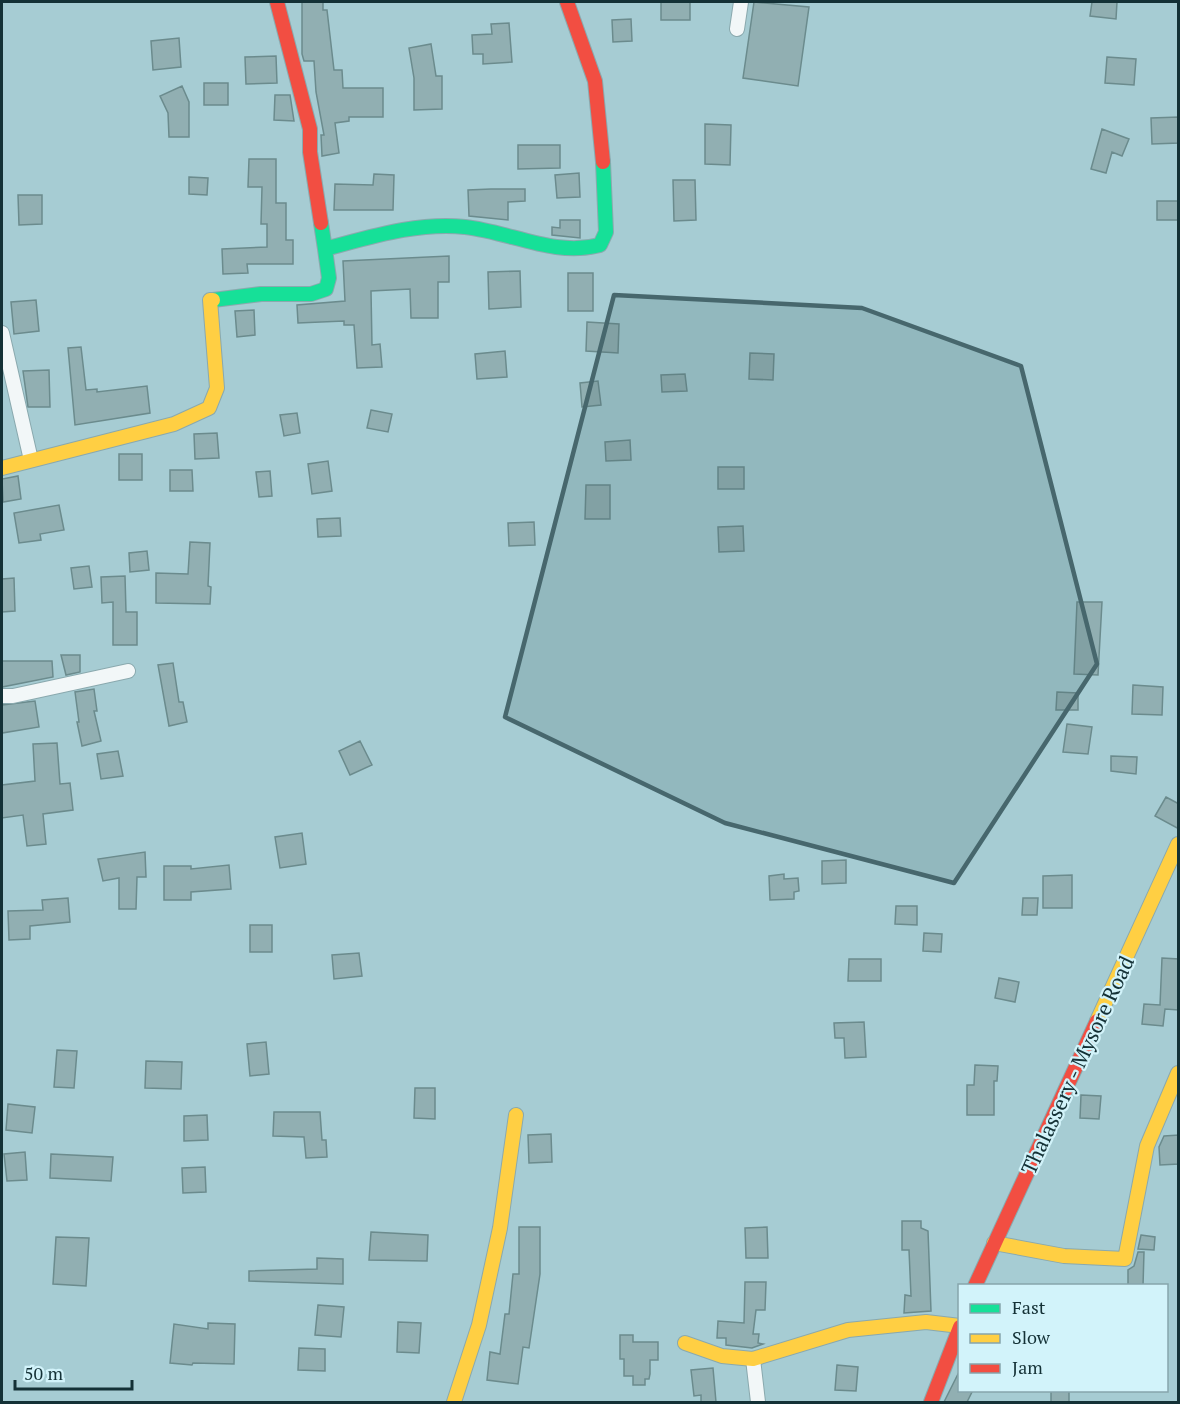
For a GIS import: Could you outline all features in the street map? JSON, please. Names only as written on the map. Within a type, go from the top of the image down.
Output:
[{"type":"street","points":[[2,468],[174,424],[209,408],[217,388],[218,373],[210,300],[261,294],[311,294],[326,289],[329,278],[310,152],[310,129],[277,2]]},
{"type":"street","points":[[326,249],[401,229],[465,226],[560,249],[590,249],[600,245],[606,232],[606,205],[595,81],[567,2]]},
{"type":"street","points":[[737,29],[741,2]]},
{"type":"street","points":[[2,333],[30,460]]},
{"type":"street","points":[[2,696],[13,696],[129,671]]},
{"type":"street","name":"Thalassery - Mysore Road","points":[[976,1284],[1179,844]]},
{"type":"street","points":[[994,1243],[1064,1256],[1125,1259],[1147,1146],[1179,1073]]},
{"type":"street","points":[[454,1402],[479,1325],[500,1228],[516,1115]]},
{"type":"street","points":[[685,1343],[722,1356],[753,1359],[848,1330],[926,1322],[958,1327]]},
{"type":"street","points":[[931,1402],[958,1332]]},
{"type":"street","points":[[753,1359],[758,1402]]},
{"type":"highlighted area","points":[[614,295],[862,308],[1021,366],[1097,664],[954,883],[725,823],[505,717]]},
{"type":"building","points":[[302,2],[323,2],[323,10],[327,10],[334,70],[342,70],[343,88],[383,88],[383,117],[349,117],[349,121],[335,123],[339,153],[322,156],[321,135],[324,135],[316,92],[314,61],[304,61],[302,54]]},
{"type":"building","points":[[661,2],[690,2],[690,20],[661,20]]},
{"type":"building","points":[[754,2],[809,7],[798,86],[743,78]]},
{"type":"building","points":[[1092,2],[1117,2],[1116,19],[1090,16]]},
{"type":"building","points":[[631,19],[632,41],[613,42],[612,20]]},
{"type":"building","points":[[509,23],[512,62],[483,64],[483,54],[473,54],[472,35],[492,34],[491,24]]},
{"type":"building","points":[[179,38],[181,67],[153,70],[151,41]]},
{"type":"building","points":[[431,44],[436,76],[442,76],[442,109],[414,110],[414,78],[409,48]]},
{"type":"building","points":[[276,56],[277,83],[246,84],[245,57]]},
{"type":"building","points":[[1107,57],[1136,59],[1134,85],[1105,83]]},
{"type":"building","points":[[204,83],[228,83],[228,105],[204,105]]},
{"type":"building","points":[[182,86],[189,102],[189,137],[169,137],[168,113],[160,96]]},
{"type":"building","points":[[275,95],[290,95],[294,121],[274,120]]},
{"type":"building","points":[[1179,117],[1179,143],[1152,144],[1151,118]]},
{"type":"building","points":[[705,124],[731,125],[730,165],[705,164]]},
{"type":"building","points":[[1102,129],[1129,139],[1122,156],[1112,152],[1106,173],[1091,169]]},
{"type":"building","points":[[518,145],[560,145],[560,168],[518,169]]},
{"type":"building","points":[[249,159],[276,159],[276,203],[286,203],[286,240],[293,240],[293,264],[247,264],[248,273],[223,274],[222,249],[267,247],[267,224],[261,224],[262,187],[248,187]]},
{"type":"building","points":[[579,173],[580,197],[557,198],[555,175]]},
{"type":"building","points":[[374,174],[394,175],[393,210],[334,210],[335,184],[373,185]]},
{"type":"building","points":[[189,177],[208,178],[207,195],[189,194]]},
{"type":"building","points":[[673,180],[695,180],[696,220],[674,221]]},
{"type":"building","points":[[525,189],[525,201],[508,202],[508,220],[469,216],[468,190]]},
{"type":"building","points":[[18,195],[42,195],[42,224],[19,225]]},
{"type":"building","points":[[1157,201],[1178,201],[1178,220],[1157,220]]},
{"type":"building","points":[[560,220],[580,220],[580,238],[552,235],[552,227],[560,228]]},
{"type":"building","points":[[449,256],[449,282],[438,282],[438,318],[411,318],[410,289],[371,291],[372,345],[380,344],[382,367],[357,368],[354,325],[344,325],[344,321],[298,323],[297,305],[345,301],[343,261]]},
{"type":"building","points":[[520,271],[521,307],[489,309],[488,272]]},
{"type":"building","points":[[568,273],[593,273],[593,311],[568,311]]},
{"type":"building","points":[[36,300],[39,331],[14,334],[11,302]]},
{"type":"building","points":[[254,310],[255,335],[237,337],[235,311]]},
{"type":"building","points":[[587,322],[619,324],[618,353],[586,351]]},
{"type":"building","points":[[81,347],[86,390],[97,389],[97,392],[147,386],[150,413],[75,425],[68,348]]},
{"type":"building","points":[[505,351],[507,377],[477,379],[475,354]]},
{"type":"building","points":[[750,353],[774,354],[773,380],[749,379]]},
{"type":"building","points":[[49,370],[50,407],[28,407],[23,371]]},
{"type":"building","points":[[685,374],[687,391],[662,392],[661,375]]},
{"type":"building","points":[[598,381],[601,405],[582,407],[580,383]]},
{"type":"building","points":[[371,410],[392,414],[388,432],[367,428]]},
{"type":"building","points":[[297,413],[300,433],[284,436],[280,415]]},
{"type":"building","points":[[217,433],[219,458],[195,459],[194,434]]},
{"type":"building","points":[[630,440],[631,460],[606,461],[605,442]]},
{"type":"building","points":[[119,454],[142,454],[142,480],[119,480]]},
{"type":"building","points":[[328,461],[332,491],[312,494],[308,464]]},
{"type":"building","points":[[718,467],[744,467],[744,489],[718,489]]},
{"type":"building","points":[[170,470],[192,470],[193,491],[170,491]]},
{"type":"building","points":[[270,471],[272,496],[259,497],[256,472]]},
{"type":"building","points":[[18,476],[21,499],[3,502],[2,479]]},
{"type":"building","points":[[586,485],[610,485],[610,519],[585,519]]},
{"type":"building","points":[[59,505],[64,530],[40,534],[41,540],[19,543],[14,513]]},
{"type":"building","points":[[340,518],[341,536],[318,537],[317,519]]},
{"type":"building","points":[[534,522],[535,545],[509,546],[508,523]]},
{"type":"building","points":[[743,526],[744,551],[719,552],[718,527]]},
{"type":"building","points":[[190,542],[210,543],[208,586],[211,587],[210,604],[156,603],[156,573],[188,574]]},
{"type":"building","points":[[147,551],[149,570],[130,572],[129,553]]},
{"type":"building","points":[[89,566],[92,587],[74,589],[71,568]]},
{"type":"building","points":[[125,576],[126,612],[137,612],[137,645],[113,645],[113,602],[102,603],[101,577]]},
{"type":"building","points":[[14,578],[15,611],[2,612],[2,579]]},
{"type":"building","points":[[1077,602],[1102,602],[1098,675],[1074,674]]},
{"type":"building","points":[[61,655],[80,655],[80,672],[66,675]]},
{"type":"building","points":[[2,661],[52,661],[53,677],[2,687]]},
{"type":"building","points":[[173,663],[179,702],[183,702],[187,722],[169,726],[158,665]]},
{"type":"building","points":[[1133,685],[1163,687],[1162,715],[1132,714]]},
{"type":"building","points":[[94,689],[97,711],[94,711],[101,741],[82,746],[77,722],[79,722],[75,692]]},
{"type":"building","points":[[1057,692],[1078,693],[1078,710],[1056,710]]},
{"type":"building","points":[[35,701],[39,727],[2,733],[2,705]]},
{"type":"building","points":[[1067,724],[1092,727],[1088,754],[1063,752]]},
{"type":"building","points":[[360,741],[372,765],[350,775],[339,751]]},
{"type":"building","points":[[57,743],[60,784],[70,783],[73,810],[43,814],[46,844],[27,846],[23,815],[2,818],[2,785],[35,781],[33,744]]},
{"type":"building","points":[[118,751],[123,776],[101,779],[97,754]]},
{"type":"building","points":[[1111,756],[1137,757],[1136,774],[1111,771]]},
{"type":"building","points":[[1166,797],[1179,804],[1179,829],[1155,816]]},
{"type":"building","points":[[302,833],[306,864],[280,868],[275,837]]},
{"type":"building","points":[[145,852],[146,877],[137,877],[136,909],[119,909],[119,878],[103,881],[98,859]]},
{"type":"building","points":[[846,860],[846,883],[822,884],[822,861]]},
{"type":"building","points":[[229,865],[231,889],[191,892],[191,900],[164,900],[164,866],[191,866],[191,869]]},
{"type":"building","points":[[784,874],[784,879],[798,878],[799,891],[794,892],[794,899],[770,900],[769,876]]},
{"type":"building","points":[[1072,875],[1072,908],[1043,908],[1043,876]]},
{"type":"building","points":[[68,898],[70,922],[30,926],[30,939],[9,940],[8,911],[43,910],[42,900]]},
{"type":"building","points":[[1023,898],[1038,898],[1037,915],[1022,915]]},
{"type":"building","points":[[896,906],[917,906],[917,925],[895,924]]},
{"type":"building","points":[[250,925],[272,925],[272,952],[250,952]]},
{"type":"building","points":[[924,933],[942,934],[941,952],[923,951]]},
{"type":"building","points":[[359,953],[362,976],[334,979],[332,955]]},
{"type":"building","points":[[1162,958],[1179,959],[1179,1010],[1165,1009],[1163,1026],[1142,1024],[1144,1004],[1160,1005]]},
{"type":"building","points":[[849,959],[881,959],[881,981],[848,981]]},
{"type":"building","points":[[999,978],[1019,982],[1015,1002],[995,998]]},
{"type":"building","points":[[864,1022],[866,1057],[845,1058],[844,1038],[835,1038],[834,1023]]},
{"type":"building","points":[[266,1042],[269,1074],[250,1076],[247,1044]]},
{"type":"building","points":[[57,1050],[77,1051],[74,1088],[54,1087]]},
{"type":"building","points":[[146,1061],[182,1062],[181,1089],[145,1088]]},
{"type":"building","points":[[975,1065],[998,1066],[997,1081],[994,1081],[994,1115],[967,1115],[967,1085],[974,1085]]},
{"type":"building","points":[[415,1088],[435,1088],[435,1119],[414,1118]]},
{"type":"building","points":[[1081,1095],[1101,1096],[1099,1119],[1080,1118]]},
{"type":"building","points":[[8,1104],[35,1107],[32,1133],[6,1130]]},
{"type":"building","points":[[274,1112],[320,1112],[322,1140],[326,1140],[327,1157],[306,1158],[304,1137],[273,1136]]},
{"type":"building","points":[[207,1115],[208,1140],[184,1141],[184,1116]]},
{"type":"building","points":[[551,1134],[552,1162],[529,1163],[528,1135]]},
{"type":"building","points":[[1179,1135],[1179,1164],[1160,1165],[1159,1147],[1164,1136]]},
{"type":"building","points":[[25,1152],[27,1180],[7,1181],[4,1154]]},
{"type":"building","points":[[51,1154],[113,1157],[111,1181],[50,1178]]},
{"type":"building","points":[[205,1167],[206,1192],[183,1193],[182,1168]]},
{"type":"building","points":[[902,1221],[921,1221],[921,1228],[928,1231],[931,1311],[904,1313],[905,1295],[911,1296],[909,1250],[902,1250]]},
{"type":"building","points":[[519,1227],[540,1227],[540,1274],[529,1348],[523,1347],[518,1384],[487,1380],[490,1352],[500,1354],[505,1314],[509,1314],[513,1274],[519,1274]]},
{"type":"building","points":[[767,1227],[768,1258],[746,1258],[745,1228]]},
{"type":"building","points":[[371,1232],[428,1235],[427,1261],[369,1260]]},
{"type":"building","points":[[1141,1235],[1155,1237],[1154,1250],[1138,1249]]},
{"type":"building","points":[[56,1237],[89,1238],[86,1286],[53,1284]]},
{"type":"building","points":[[1138,1252],[1144,1252],[1143,1284],[1128,1284],[1128,1270],[1134,1266]]},
{"type":"building","points":[[317,1258],[343,1259],[343,1284],[249,1281],[249,1271],[317,1269]]},
{"type":"building","points":[[745,1282],[766,1282],[765,1310],[756,1310],[753,1334],[759,1334],[758,1343],[763,1344],[752,1348],[726,1345],[726,1338],[717,1338],[718,1321],[744,1323]]},
{"type":"building","points":[[318,1305],[344,1307],[341,1337],[315,1335]]},
{"type":"building","points":[[398,1322],[421,1323],[419,1353],[397,1352]]},
{"type":"building","points":[[208,1323],[235,1324],[234,1364],[170,1363],[174,1324],[208,1329]]},
{"type":"building","points":[[620,1335],[633,1335],[633,1342],[658,1342],[658,1360],[650,1360],[649,1379],[645,1379],[645,1385],[633,1385],[633,1376],[624,1376],[624,1359],[620,1359]]},
{"type":"building","points":[[299,1348],[325,1349],[325,1371],[298,1370]]},
{"type":"building","points":[[837,1365],[858,1367],[856,1391],[835,1390]]},
{"type":"building","points":[[713,1368],[716,1402],[701,1402],[701,1395],[694,1396],[691,1370]]},
{"type":"building","points":[[958,1374],[958,1392],[972,1392],[967,1402],[944,1402]]},
{"type":"building","points":[[1051,1392],[1069,1392],[1069,1402],[1051,1402]]},
{"type":"traffic: fast","points":[[321,223],[325,249],[377,235],[447,226],[482,230],[549,246],[583,248],[600,245],[606,232],[603,162]]},
{"type":"traffic: fast","points":[[213,300],[261,294],[311,294],[326,289],[329,278],[325,249]]},
{"type":"traffic: slow","points":[[2,468],[174,424],[209,408],[217,388],[210,300],[213,300]]},
{"type":"traffic: slow","points":[[1097,1021],[1178,844]]},
{"type":"traffic: slow","points":[[994,1243],[1064,1256],[1125,1259],[1147,1146],[1178,1073]]},
{"type":"traffic: slow","points":[[454,1402],[479,1325],[500,1228],[516,1115]]},
{"type":"traffic: slow","points":[[685,1343],[722,1356],[753,1359],[848,1330],[926,1322],[958,1326]]},
{"type":"traffic: jam","points":[[277,2],[310,129],[310,152],[321,223]]},
{"type":"traffic: jam","points":[[567,2],[595,81],[603,162]]},
{"type":"traffic: jam","points":[[976,1284],[1097,1021]]},
{"type":"traffic: jam","points":[[931,1402],[958,1332]]}]
